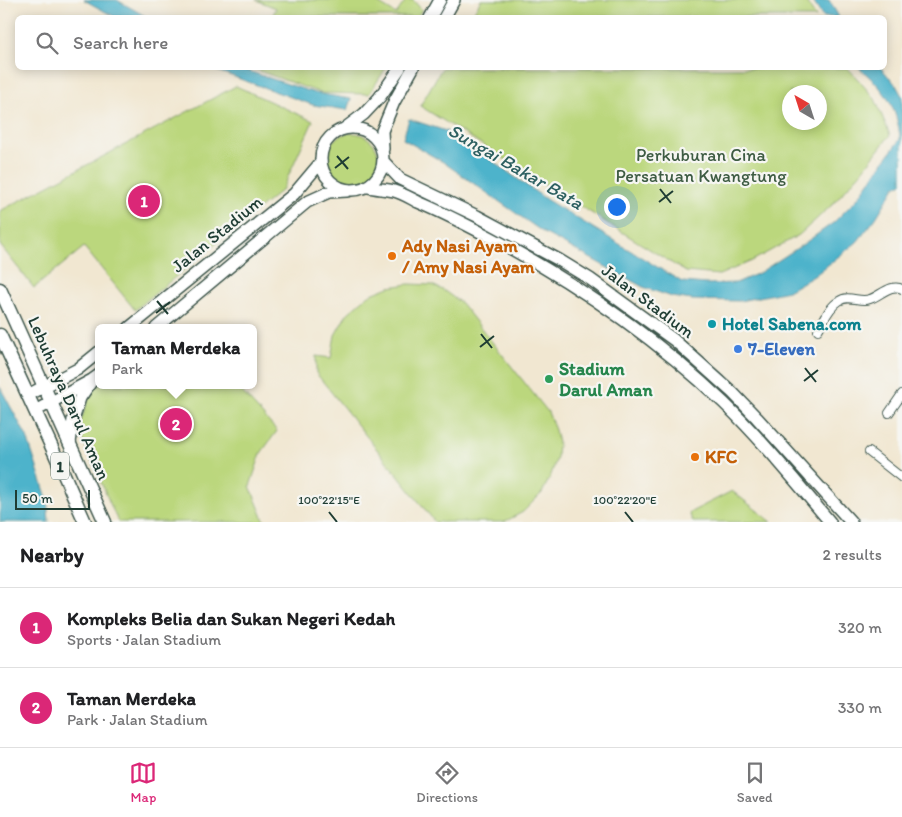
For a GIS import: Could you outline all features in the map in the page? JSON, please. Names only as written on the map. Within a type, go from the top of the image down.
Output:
[{"type":"main road","points":[[432,15],[440,0]]},
{"type":"main road","points":[[446,15],[454,0]]},
{"type":"main road","points":[[399,70],[379,98],[364,114],[344,129],[333,134],[326,142],[321,162],[329,181],[338,187],[358,190],[368,187],[376,180],[381,172],[383,156],[382,131],[394,102],[412,70]]},
{"type":"main road","points":[[344,129],[362,130],[372,135],[378,142],[383,156]]},
{"type":"main road","name":"Jalan Stadium","points":[[383,156],[400,179],[560,260],[674,340],[751,411],[783,444],[851,522]]},
{"type":"main road","name":"Jalan Stadium","points":[[134,324],[294,194],[321,162]]},
{"type":"main road","name":"Jalan Stadium","points":[[368,187],[394,191],[471,227],[552,272],[648,338],[674,358],[724,403],[830,522]]},
{"type":"main road","name":"Jalan Stadium","points":[[161,324],[307,202],[328,192],[348,190]]},
{"type":"main road","name":"Lebuhraya Darul Aman","points":[[0,289],[105,522]]},
{"type":"main road","name":"Lebuhraya Darul Aman","points":[[0,336],[85,522]]},
{"type":"main road","points":[[28,395],[78,369],[95,355]]},
{"type":"main road","points":[[35,411],[95,379]]},
{"type":"main road","points":[[70,443],[73,420],[80,398],[95,379]]},
{"type":"street","points":[[818,330],[831,308],[842,298],[849,297],[867,300],[892,287],[898,286],[902,289]]},
{"type":"street","points":[[889,413],[902,394]]},
{"type":"street","points":[[869,452],[902,478]]},
{"type":"green space","points":[[256,0],[373,0],[396,14],[406,0],[413,0],[422,10],[418,15],[273,15],[276,8]]},
{"type":"green space","points":[[481,0],[805,0],[815,15],[472,15]]},
{"type":"green space","points":[[257,70],[385,70],[369,94],[321,93]]},
{"type":"green space","name":"Perkuburan Cina Persatuan Kwangtung","points":[[441,70],[850,70],[875,99],[890,135],[863,170],[832,205],[799,235],[752,261],[719,275],[686,272],[420,106]]},
{"type":"green space","points":[[236,86],[313,121],[282,190],[135,310],[84,247],[34,288],[0,245],[0,211]]},
{"type":"green space","points":[[352,133],[362,135],[371,141],[377,150],[379,160],[377,170],[371,179],[362,185],[352,187],[342,185],[333,179],[327,170],[325,160],[327,150],[333,141],[342,135]]},
{"type":"green space","points":[[409,284],[432,285],[443,290],[461,303],[548,412],[558,443],[557,457],[551,475],[542,493],[523,512],[504,522],[435,522],[316,373],[316,356],[331,358],[335,335],[347,314],[369,295],[389,287]]},
{"type":"green space","points":[[95,386],[95,389],[240,389],[277,431],[261,453],[250,486],[265,522],[118,522],[79,431],[92,389]]},
{"type":"green space","points":[[732,491],[772,522],[693,522],[689,513]]},
{"type":"water","points":[[84,0],[117,0],[143,15],[111,15]]},
{"type":"water","points":[[812,0],[829,0],[838,15],[822,15]]},
{"type":"water","points":[[215,70],[245,70],[315,93],[351,99],[347,110],[313,105]]},
{"type":"water","name":"Sungai Bakar Bata","points":[[862,70],[883,70],[896,85],[902,96],[902,183],[895,187],[876,218],[857,242],[814,276],[788,291],[740,301],[692,300],[672,297],[643,287],[544,233],[443,162],[403,139],[409,119],[446,131],[487,157],[547,200],[682,282],[707,284],[736,283],[759,273],[833,223],[857,199],[900,139],[896,117],[888,99]]},
{"type":"water","points":[[0,387],[27,437],[47,498],[49,522],[0,522]]},
{"type":"place","name":"Kompleks Belia dan Sukan Negeri Kedah","points":[[144,201]]},
{"type":"place","name":"Ady Nasi Ayam / Amy Nasi Ayam","points":[[392,256]]},
{"type":"place","name":"Hotel Sabena.com","points":[[712,324]]},
{"type":"place","name":"7-Eleven","points":[[738,349]]},
{"type":"place","name":"Stadium Darul Aman","points":[[549,379]]},
{"type":"place","name":"Taman Merdeka","points":[[176,424]]},
{"type":"place","name":"KFC","points":[[695,457]]}]
